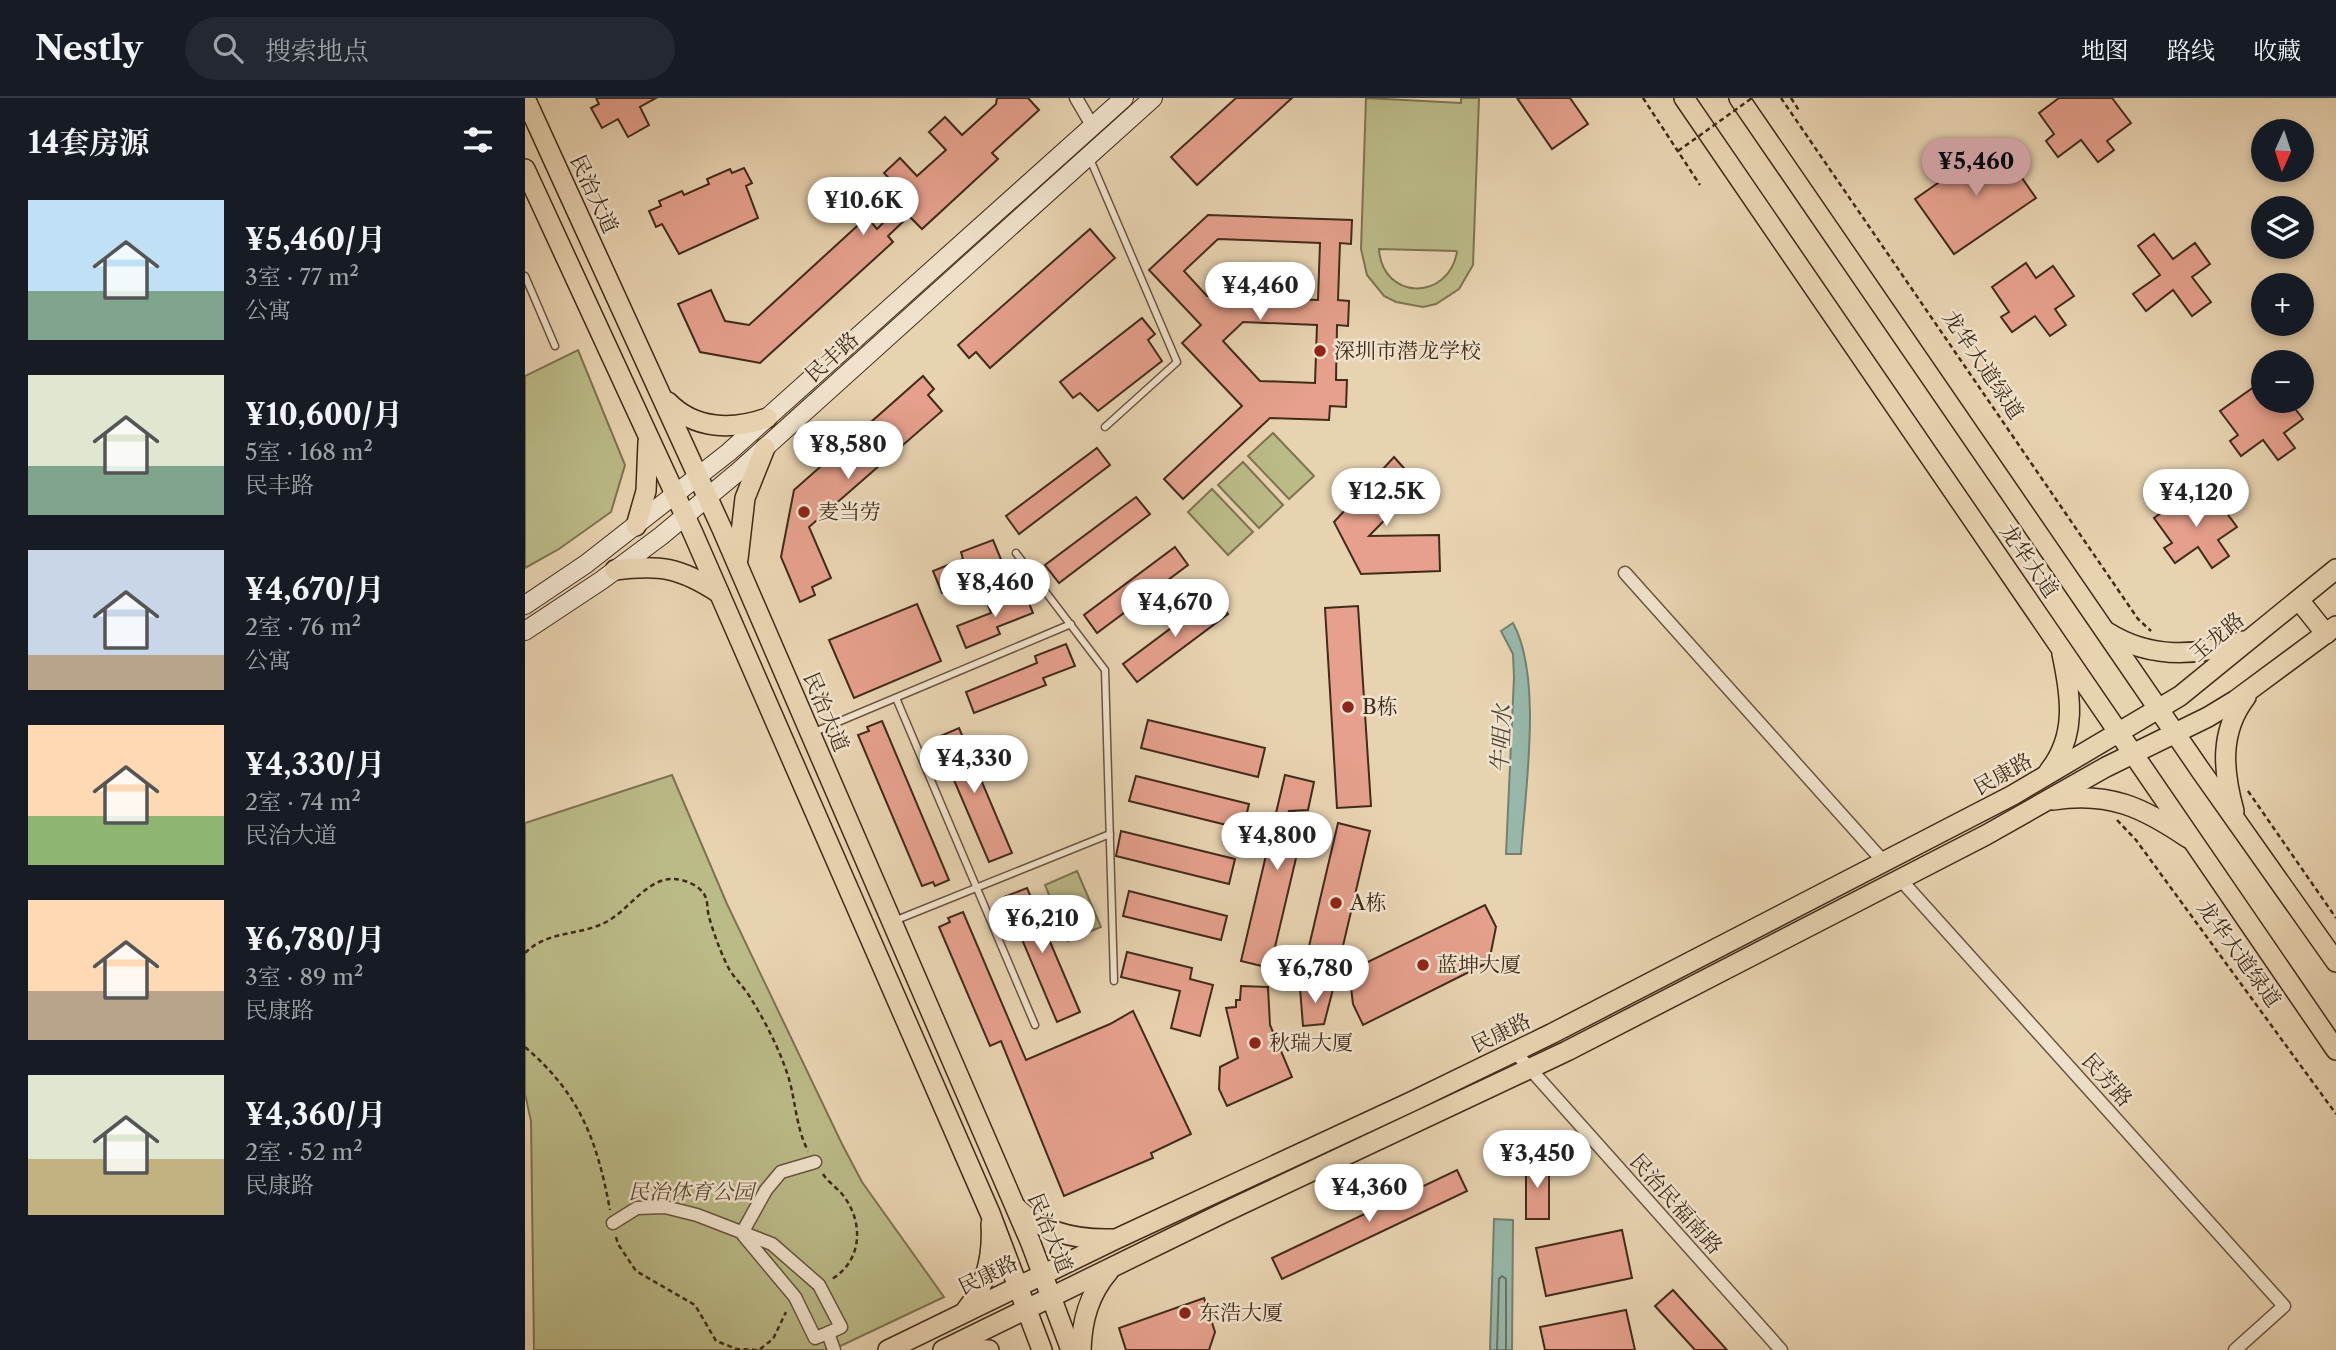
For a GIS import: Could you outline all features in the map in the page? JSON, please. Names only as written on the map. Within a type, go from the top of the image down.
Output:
[{"type":"main road","name":"民治大道","points":[[525,98],[740,571],[1015,1206],[1071,1350]]},
{"type":"main road","name":"民丰路","points":[[525,605],[636,526],[698,477],[1124,98]]},
{"type":"main road","name":"民丰路","points":[[525,631],[615,570],[708,498],[1153,98]]},
{"type":"main road","name":"龙华大道","points":[[1683,98],[2336,1050]]},
{"type":"main road","name":"龙华大道","points":[[1739,98],[2176,735],[2336,962]]},
{"type":"main road","points":[[526,175],[676,495],[990,1213],[1042,1350]]},
{"type":"main road","points":[[661,395],[679,414],[693,421],[731,426],[767,418]]},
{"type":"main road","points":[[636,526],[646,491],[647,433]]},
{"type":"main road","points":[[740,571],[739,537],[745,498],[765,448]]},
{"type":"main road","points":[[615,570],[670,568],[696,578],[719,593]]},
{"type":"main road","name":"玉龙路","points":[[2121,734],[2192,687],[2336,569]]},
{"type":"main road","points":[[944,1350],[1112,1266],[1529,1069],[2209,718],[2331,630],[2299,600]]},
{"type":"main road","points":[[2104,629],[2129,644],[2168,653],[2212,650],[2250,639]]},
{"type":"main road","points":[[2043,778],[2060,754],[2070,730],[2068,687],[2060,646]]},
{"type":"main road","points":[[2239,825],[2226,778],[2225,742],[2231,722],[2243,699],[2255,686]]},
{"type":"main road","name":"民康路","points":[[888,1350],[1019,1285],[1515,1052],[2043,778],[2121,734]]},
{"type":"main road","points":[[2046,801],[2078,798],[2112,800],[2148,811],[2197,845]]},
{"type":"main road","points":[[1015,1206],[1028,1218],[1058,1233],[1085,1238],[1116,1239]]},
{"type":"main road","points":[[964,1313],[975,1300],[988,1270],[990,1213]]},
{"type":"main road","points":[[1081,1350],[1087,1306],[1099,1281],[1112,1266]]},
{"type":"main road","points":[[944,1350],[989,1350]]},
{"type":"street","points":[[1076,98],[1093,127]]},
{"type":"street","points":[[1625,573],[1883,861]]},
{"type":"street","name":"民芳路","points":[[1900,879],[2284,1306],[2235,1350]]},
{"type":"street","name":"民治民福南路","points":[[1515,1052],[1781,1350]]},
{"type":"street","points":[[742,1233],[766,1190],[781,1172],[815,1162]]},
{"type":"street","points":[[613,1223],[637,1208],[664,1207],[697,1215],[772,1244],[819,1285],[841,1327],[815,1338],[795,1297],[742,1233]]},
{"type":"street","points":[[828,1333],[834,1350]]},
{"type":"lane","points":[[1089,157],[1177,362],[1105,426]]},
{"type":"lane","points":[[525,276],[555,346]]},
{"type":"lane","points":[[1016,552],[1105,670],[1115,981]]},
{"type":"lane","points":[[810,733],[1071,624]]},
{"type":"lane","points":[[896,698],[1035,1025]]},
{"type":"lane","points":[[892,922],[1110,834]]},
{"type":"path","points":[[1643,98],[1700,185]]},
{"type":"path","points":[[1678,152],[1752,98]]},
{"type":"path","name":"龙华大道绿道","points":[[1781,98],[2138,619],[2148,630],[2159,635]]},
{"type":"path","points":[[1791,98],[1800,112]]},
{"type":"path","points":[[2244,783],[2336,918]]},
{"type":"path","name":"龙华大道绿道","points":[[2111,817],[2136,840],[2336,1114]]},
{"type":"path","points":[[525,953],[552,935],[575,933],[599,926],[620,914],[652,885],[671,878],[689,882],[705,894],[716,939],[729,969],[749,995],[776,1044],[789,1080],[799,1133],[826,1179],[842,1195],[854,1214],[859,1238],[853,1258],[841,1274],[819,1285]]},
{"type":"path","points":[[525,1047],[567,1088],[589,1131],[603,1169],[618,1244],[636,1271],[695,1305],[716,1341],[737,1349],[759,1350],[773,1339],[795,1297]]},
{"type":"green space","points":[[1366,98],[1461,103],[1461,98],[1479,98],[1473,265],[1459,289],[1436,304],[1423,307],[1396,302],[1384,296],[1367,275],[1361,249]],"holes":[[[1379,249],[1456,251],[1451,268],[1441,280],[1416,288],[1403,286],[1391,278],[1383,266]]]},
{"type":"green space","points":[[578,350],[625,465],[611,512],[559,549],[525,568],[525,376]]},
{"type":"green space","points":[[1273,433],[1314,476],[1289,499],[1248,456]]},
{"type":"green space","points":[[1243,462],[1283,505],[1259,528],[1218,485]]},
{"type":"green space","points":[[1212,489],[1253,532],[1228,555],[1188,512]]},
{"type":"green space","name":"民治体育公园","points":[[672,775],[727,904],[842,1144],[862,1182],[944,1297],[832,1350],[534,1350],[531,1121],[525,1094],[525,823]]},
{"type":"green space","points":[[1077,871],[1101,927],[1068,941],[1045,885]]},
{"type":"water","points":[[1513,623],[1522,646],[1530,704],[1521,854],[1506,854],[1514,677],[1513,654],[1501,631]]},
{"type":"water","points":[[1494,1219],[1513,1220],[1512,1350],[1490,1350]]},
{"type":"building","points":[[596,98],[656,98],[640,107],[649,125],[628,137],[618,119],[602,128],[591,108],[599,104]]},
{"type":"building","points":[[997,98],[1028,98],[1039,110],[992,153],[998,159],[922,229],[909,216],[888,236],[893,242],[760,363],[700,352],[678,304],[711,290],[725,321],[749,325],[867,217],[877,229],[894,212],[887,204],[901,191],[884,173],[900,158],[917,176],[946,150],[929,132],[945,117],[962,135],[996,104]]},
{"type":"building","points":[[1236,98],[1292,98],[1197,185],[1171,157]]},
{"type":"building","points":[[1517,98],[1570,98],[1588,124],[1552,149]]},
{"type":"building","points":[[2059,98],[2112,98],[2131,123],[2107,141],[2114,150],[2098,162],[2081,140],[2058,157],[2046,141],[2054,134],[2039,113]]},
{"type":"building","points":[[1997,142],[2036,198],[1954,254],[1915,199]]},
{"type":"building","points":[[744,168],[752,183],[746,186],[758,218],[679,254],[662,224],[656,227],[649,211],[661,206],[659,201],[682,191],[684,195],[709,184],[707,179],[730,169],[732,173]]},
{"type":"building","points":[[1208,215],[1352,220],[1351,244],[1340,243],[1338,300],[1349,301],[1348,326],[1337,325],[1336,380],[1347,380],[1346,407],[1330,406],[1329,420],[1270,418],[1183,499],[1164,479],[1242,406],[1182,343],[1201,325],[1149,270]],"holes":[[[1218,239],[1320,243],[1318,300],[1207,296],[1184,271]],[[1243,322],[1317,325],[1315,383],[1260,381],[1223,341]]]},
{"type":"building","points":[[1090,229],[1115,258],[990,368],[976,352],[969,358],[958,345]]},
{"type":"building","points":[[2154,234],[2173,259],[2195,243],[2210,264],[2192,277],[2211,302],[2192,316],[2173,290],[2146,311],[2133,294],[2160,275],[2138,246]]},
{"type":"building","points":[[2026,263],[2036,278],[2053,266],[2074,296],[2055,309],[2066,325],[2050,336],[2035,316],[2012,332],[2001,317],[2009,312],[1992,287]]},
{"type":"building","points":[[1142,318],[1155,334],[1148,340],[1162,361],[1098,411],[1080,393],[1073,398],[1060,382]]},
{"type":"building","points":[[923,376],[934,389],[928,395],[942,411],[809,527],[831,578],[812,587],[815,595],[800,602],[781,557],[794,490]]},
{"type":"building","points":[[2251,389],[2251,413],[2298,413],[2303,419],[2284,433],[2295,448],[2278,460],[2263,440],[2241,456],[2230,441],[2238,435],[2220,411]]},
{"type":"building","points":[[1097,448],[1110,465],[1019,534],[1006,516]]},
{"type":"building","points":[[1394,457],[1419,485],[1369,536],[1439,535],[1440,571],[1361,574],[1334,522]]},
{"type":"building","points":[[2188,494],[2199,509],[2215,497],[2237,527],[2218,540],[2229,556],[2212,568],[2198,547],[2175,563],[2164,548],[2172,543],[2154,518]]},
{"type":"building","points":[[1136,497],[1150,514],[1059,583],[1045,565]]},
{"type":"building","points":[[993,540],[1002,562],[969,574],[972,581],[942,593],[933,571],[963,559],[961,552]]},
{"type":"building","points":[[1175,547],[1188,565],[1097,633],[1084,615]]},
{"type":"building","points":[[1024,591],[1033,613],[997,627],[1000,634],[966,648],[957,626],[991,613],[988,605]]},
{"type":"building","points":[[1214,596],[1228,614],[1137,682],[1123,664]]},
{"type":"building","points":[[917,604],[941,661],[854,698],[829,640]]},
{"type":"building","name":"B栋","points":[[1358,606],[1371,806],[1337,808],[1325,608]]},
{"type":"building","points":[[1066,644],[1075,666],[1043,678],[1046,685],[974,713],[966,692],[1037,663],[1035,656]]},
{"type":"building","points":[[1148,720],[1265,748],[1258,777],[1141,748]]},
{"type":"building","points":[[882,721],[949,880],[935,886],[933,882],[922,886],[858,735],[869,731],[867,727]]},
{"type":"building","points":[[959,728],[1012,853],[989,862],[936,738]]},
{"type":"building","points":[[1285,775],[1314,782],[1308,810],[1288,811],[1306,816],[1270,968],[1241,961]]},
{"type":"building","points":[[1136,776],[1249,804],[1243,829],[1129,801]]},
{"type":"building","name":"A栋","points":[[1338,823],[1370,831],[1334,984],[1302,976]]},
{"type":"building","points":[[1121,831],[1235,859],[1229,884],[1116,856]]},
{"type":"building","points":[[1027,888],[1080,1012],[1057,1022],[1004,897]]},
{"type":"building","points":[[1129,891],[1227,916],[1221,940],[1123,916]]},
{"type":"building","name":"蓝坤大厦","points":[[1485,905],[1496,927],[1489,962],[1363,1025],[1353,1004],[1349,971]]},
{"type":"building","points":[[963,912],[1026,1060],[1110,1024],[1133,1011],[1191,1134],[1151,1153],[1153,1158],[1064,1196],[1001,1041],[990,1046],[939,927],[950,922],[948,918]]},
{"type":"building","points":[[1127,952],[1192,968],[1190,979],[1213,985],[1200,1036],[1171,1028],[1180,991],[1121,977]]},
{"type":"building","name":"秋瑞大厦","points":[[1241,986],[1268,987],[1270,1025],[1292,1077],[1227,1106],[1219,1089],[1220,1067],[1238,1058],[1226,1008],[1236,1007],[1236,1000],[1240,1000]]},
{"type":"building","points":[[1300,988],[1333,989],[1324,1024],[1303,1026]]},
{"type":"building","points":[[1526,1162],[1549,1162],[1549,1219],[1526,1219]]},
{"type":"building","points":[[1457,1170],[1467,1191],[1282,1279],[1272,1258]]},
{"type":"building","points":[[1622,1230],[1632,1278],[1546,1296],[1536,1248]]},
{"type":"building","points":[[1673,1290],[1727,1350],[1695,1350],[1655,1306]]},
{"type":"building","name":"东浩大厦","points":[[1204,1298],[1215,1332],[1209,1350],[1126,1350],[1119,1328]]},
{"type":"building","points":[[1626,1310],[1635,1350],[1545,1350],[1540,1327]]},
{"type":"place","name":"深圳市潜龙学校","points":[[1320,351]]},
{"type":"place","name":"麦当劳","points":[[804,512]]},
{"type":"place","name":"B栋","points":[[1348,707]]},
{"type":"place","name":"A栋","points":[[1336,903]]},
{"type":"place","name":"蓝坤大厦","points":[[1423,965]]},
{"type":"place","name":"秋瑞大厦","points":[[1255,1043]]},
{"type":"place","name":"东浩大厦","points":[[1185,1313]]},
{"type":"water label","name":"牛咀水","points":[[1501,739]]}]
